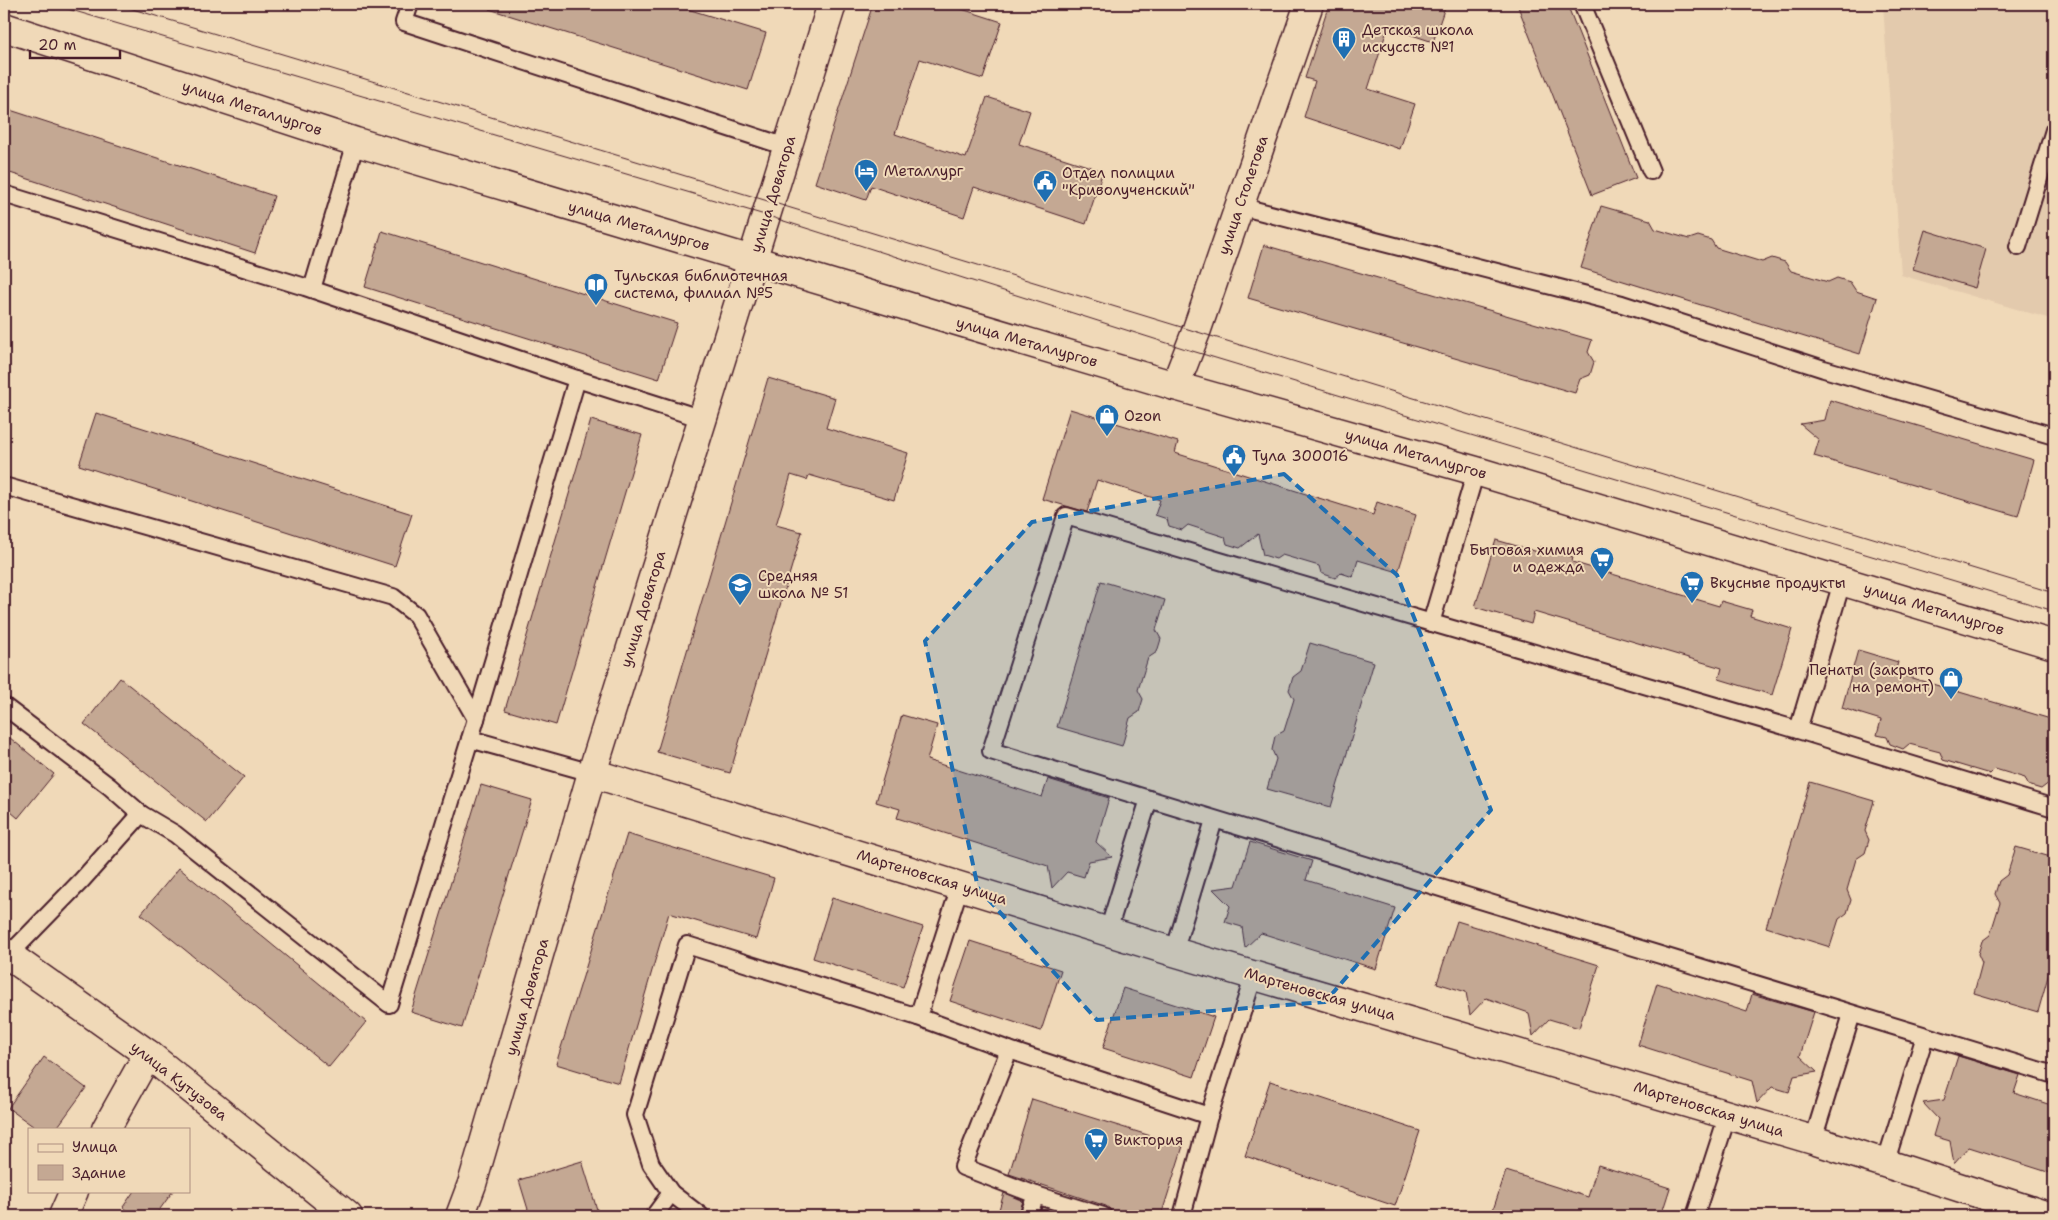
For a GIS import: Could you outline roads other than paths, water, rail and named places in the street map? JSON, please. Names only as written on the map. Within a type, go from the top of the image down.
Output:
[{"type":"main road","name":"улица Доватора","points":[[460,1216],[475,1175],[592,773],[832,4]]},
{"type":"main road","name":"улица Столетова","points":[[1175,386],[1196,332],[1308,4]]},
{"type":"main road","name":"улица Металлургов","points":[[4,26],[356,142],[1175,386],[1476,471],[2054,645]]},
{"type":"main road","name":"Мартеновская улица","points":[[592,773],[1174,952],[1728,1114],[2048,1216]]},
{"type":"main road","name":"улица Кутузова","points":[[6,954],[148,1054],[348,1216]]},
{"type":"main road","points":[[107,1128],[148,1054]]},
{"type":"main road","points":[[63,1216],[74,1192]]},
{"type":"lane","points":[[410,4],[404,22],[787,147]]},
{"type":"lane","points":[[1582,4],[1651,171]]},
{"type":"lane","points":[[2018,247],[2054,130]]},
{"type":"lane","points":[[312,289],[356,142]]},
{"type":"lane","points":[[4,194],[312,289],[577,379],[703,418]]},
{"type":"lane","points":[[1239,206],[1622,304],[1824,369],[2054,436]]},
{"type":"lane","points":[[4,706],[109,786],[140,814],[175,834],[389,1004],[577,379]]},
{"type":"lane","points":[[1431,623],[1476,471]]},
{"type":"lane","points":[[4,486],[394,597],[416,615],[476,719]]},
{"type":"lane","points":[[2054,808],[1798,730],[1066,516],[990,751],[2054,1075]]},
{"type":"lane","points":[[1798,730],[1842,582]]},
{"type":"lane","points":[[470,739],[592,773]]},
{"type":"lane","points":[[1108,931],[1148,799]]},
{"type":"lane","points":[[6,954],[82,880],[140,814]]},
{"type":"lane","points":[[1174,952],[1214,820]]},
{"type":"lane","points":[[918,1017],[960,886]]},
{"type":"lane","points":[[701,1216],[672,1193],[651,1164],[635,1115],[687,945],[918,1017],[1009,1050],[1209,1116]]},
{"type":"lane","points":[[1182,1216],[1209,1116],[1254,975]]},
{"type":"lane","points":[[1813,1140],[1852,1014]]},
{"type":"lane","points":[[1885,1164],[1925,1036]]},
{"type":"lane","points":[[1009,1050],[964,1167],[1036,1196],[1103,1216]]},
{"type":"lane","points":[[1695,1216],[1728,1114]]},
{"type":"lane","points":[[654,1216],[672,1193]]},
{"type":"lane","points":[[1028,1216],[1036,1196]]},
{"type":"tram line","points":[[51,4],[765,215],[1189,350],[2054,611]]},
{"type":"tram line","points":[[116,4],[2054,593]]},
{"type":"place","name":"Детская школа искусств №1","points":[[1344,60]]},
{"type":"place","name":"Металлург","points":[[866,192]]},
{"type":"place","name":"Отдел полиции \"Криволученский\"","points":[[1045,203]]},
{"type":"place","name":"Тульская библиотечная система, филиал №5","points":[[596,306]]},
{"type":"place","name":"Ozon","points":[[1107,437]]},
{"type":"place","name":"Тула 300016","points":[[1234,477]]},
{"type":"place","name":"Бытовая химия и одежда","points":[[1602,580]]},
{"type":"place","name":"Вкусные продукты","points":[[1692,604]]},
{"type":"place","name":"Средняя школа № 51","points":[[740,606]]},
{"type":"place","name":"Пенаты (закрыто на ремонт)","points":[[1951,700]]},
{"type":"place","name":"Виктория","points":[[1096,1161]]}]
